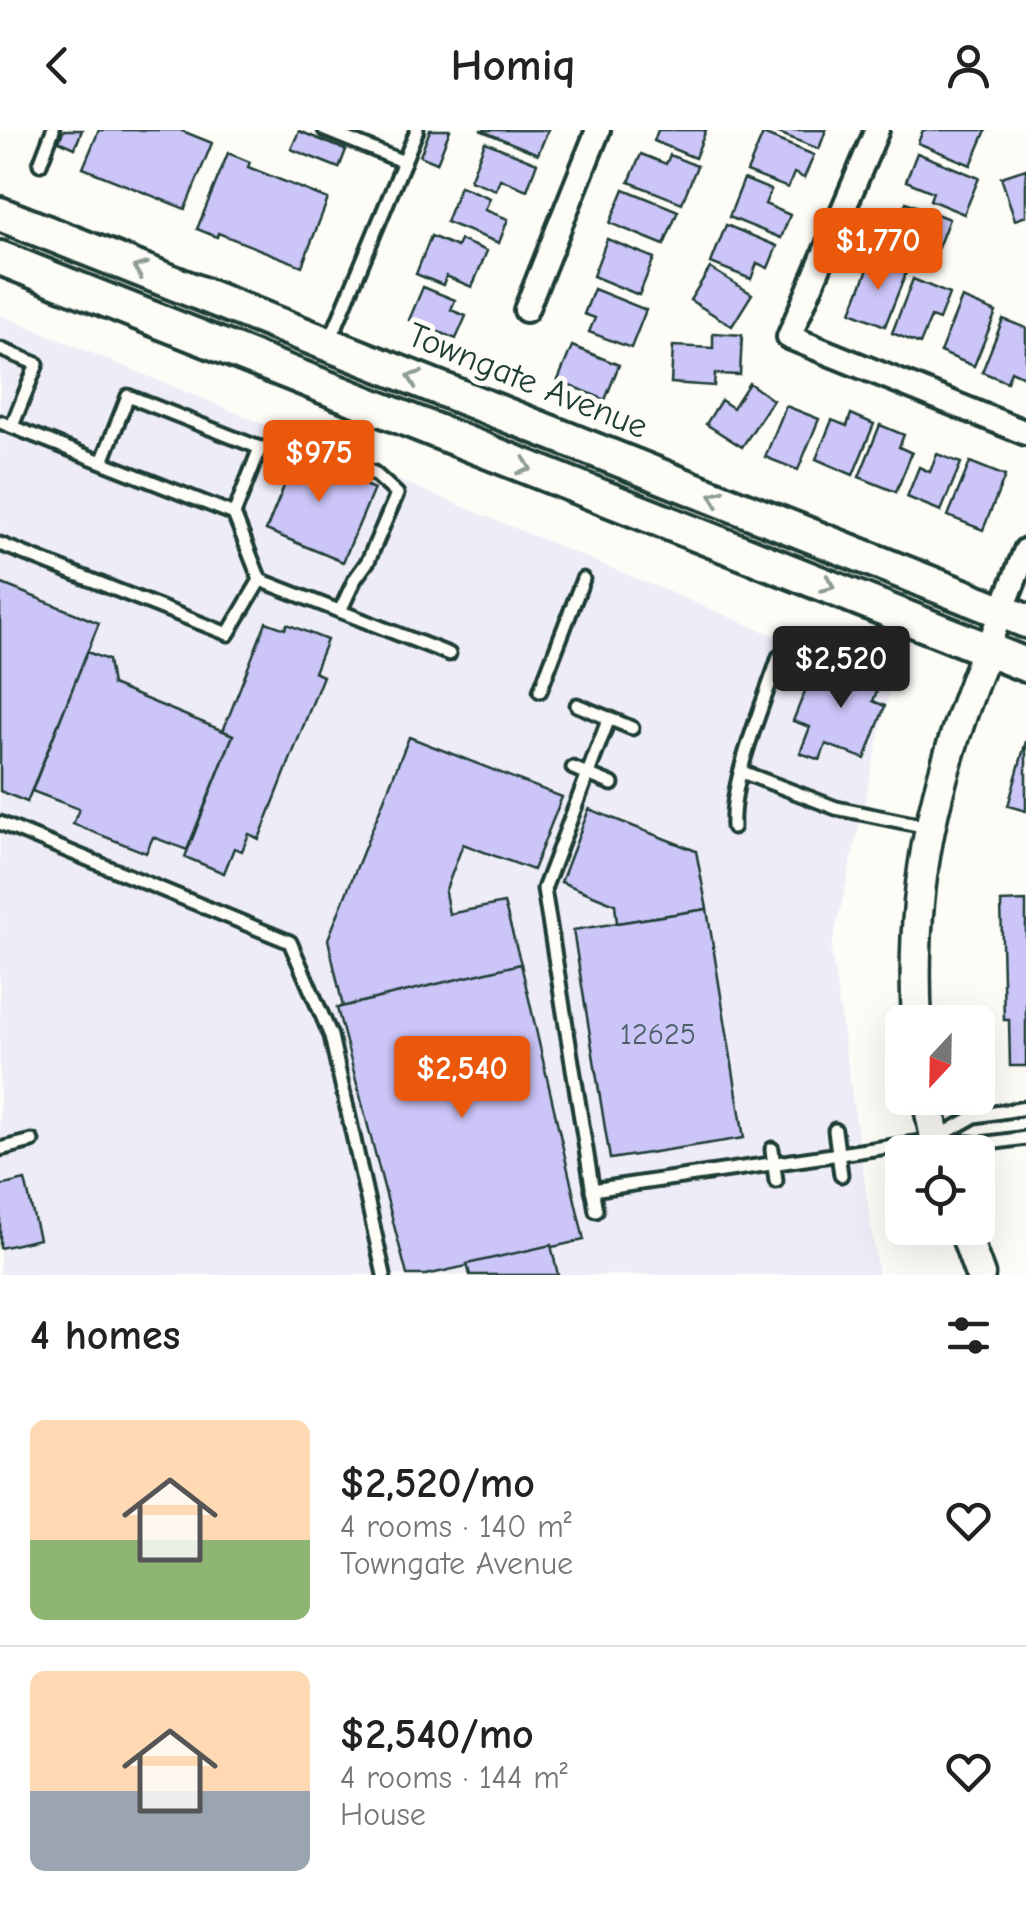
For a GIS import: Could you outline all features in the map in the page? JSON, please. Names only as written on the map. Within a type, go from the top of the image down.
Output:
[{"type":"main road","name":"Towngate Avenue","points":[[0,214],[1014,616]]},
{"type":"main road","points":[[0,258],[1026,664]]},
{"type":"main road","points":[[136,310],[166,304],[299,354],[328,344]]},
{"type":"main road","points":[[476,448],[490,409]]},
{"type":"street","points":[[526,310],[598,130]]},
{"type":"street","points":[[877,130],[789,337],[1026,432]]},
{"type":"street","points":[[917,1005],[916,927],[928,827],[946,757],[987,649],[1014,616],[1026,550]]},
{"type":"street","points":[[969,1245],[980,1275]]},
{"type":"lane","points":[[40,164],[53,130]]},
{"type":"lane","points":[[325,130],[404,162]]},
{"type":"lane","points":[[328,344],[417,130]]},
{"type":"lane","points":[[0,348],[37,364],[6,424],[234,514]]},
{"type":"lane","points":[[102,462],[128,396],[260,448],[301,446]]},
{"type":"lane","points":[[260,448],[234,514],[260,580],[449,654]]},
{"type":"lane","points":[[321,453],[374,473],[397,494],[368,561],[340,611]]},
{"type":"lane","points":[[0,544],[228,634],[260,580]]},
{"type":"lane","points":[[540,690],[583,578]]},
{"type":"lane","points":[[733,826],[732,810],[742,772],[779,656]]},
{"type":"lane","points":[[577,705],[632,728]]},
{"type":"lane","points":[[596,1211],[544,889],[609,718]]},
{"type":"lane","points":[[573,768],[612,784]]},
{"type":"lane","points":[[742,772],[836,808],[928,827]]},
{"type":"lane","points":[[0,824],[290,942],[331,1036],[384,1275]]},
{"type":"lane","points":[[950,1135],[975,1116],[1026,1108]]},
{"type":"lane","points":[[834,1130],[841,1174]]},
{"type":"lane","points":[[995,1142],[1026,1138]]},
{"type":"lane","points":[[0,1149],[32,1141]]},
{"type":"lane","points":[[772,1148],[776,1181]]},
{"type":"lane","points":[[592,1190],[885,1150]]},
{"type":"shaded area","points":[[0,315],[891,684],[831,950],[878,1275],[0,1275]]},
{"type":"building","points":[[64,130],[82,130],[75,148],[59,141]]},
{"type":"building","points":[[99,130],[180,130],[212,143],[185,209],[83,168]]},
{"type":"building","points":[[430,130],[450,130],[437,163],[420,156]]},
{"type":"building","points":[[480,130],[548,130],[538,154]]},
{"type":"building","points":[[658,130],[706,130],[695,158],[654,141]]},
{"type":"building","points":[[771,130],[826,130],[819,149]]},
{"type":"building","points":[[923,130],[986,130],[971,165],[918,143]]},
{"type":"building","points":[[299,131],[346,150],[339,168],[291,149]]},
{"type":"building","points":[[763,134],[814,155],[804,178],[794,173],[788,188],[747,172]]},
{"type":"building","points":[[485,142],[537,163],[527,190],[500,179],[496,190],[470,180]]},
{"type":"building","points":[[228,153],[250,162],[248,167],[328,199],[302,266],[218,233],[217,237],[197,229]]},
{"type":"building","points":[[917,153],[979,178],[964,214],[930,200],[933,192],[906,181]]},
{"type":"building","points":[[641,154],[666,164],[670,155],[697,166],[682,203],[629,182]]},
{"type":"building","points":[[1026,169],[1026,216],[1015,220],[1001,177]]},
{"type":"building","points":[[744,179],[771,190],[765,204],[790,215],[781,238],[729,217]]},
{"type":"building","points":[[460,186],[490,198],[485,210],[508,219],[499,243],[446,222]]},
{"type":"building","points":[[624,189],[678,211],[664,245],[610,223]]},
{"type":"building","points":[[906,202],[949,219],[934,258],[880,237],[889,215],[899,219]]},
{"type":"building","points":[[726,225],[777,246],[768,268],[757,263],[751,279],[711,263]]},
{"type":"building","points":[[431,236],[457,247],[460,240],[487,251],[472,287],[446,276],[443,285],[416,274]]},
{"type":"building","points":[[607,239],[654,258],[639,295],[593,276]]},
{"type":"building","points":[[872,259],[906,273],[885,326],[851,312]]},
{"type":"building","points":[[710,268],[752,294],[732,326],[690,300]]},
{"type":"building","points":[[913,279],[949,294],[939,320],[931,317],[920,344],[892,333]]},
{"type":"building","points":[[423,287],[455,300],[451,310],[466,316],[456,339],[409,320]]},
{"type":"building","points":[[594,289],[646,310],[631,348],[589,332],[595,318],[584,314]]},
{"type":"building","points":[[962,298],[996,312],[974,366],[940,352]]},
{"type":"building","points":[[1003,319],[1026,328],[1026,372],[1024,377],[1011,371],[1007,382],[982,372]]},
{"type":"building","points":[[713,333],[742,335],[740,375],[715,374],[714,386],[671,383],[673,346],[713,348]]},
{"type":"building","points":[[572,346],[619,365],[605,400],[558,380]]},
{"type":"building","points":[[749,383],[773,400],[742,447],[706,424],[721,400],[733,408]]},
{"type":"building","points":[[786,406],[819,419],[798,470],[765,457]]},
{"type":"building","points":[[851,414],[874,424],[853,475],[816,459],[832,420],[847,426]]},
{"type":"building","points":[[880,425],[904,435],[899,447],[912,453],[896,492],[859,477]]},
{"type":"building","points":[[306,433],[325,442],[316,465],[374,489],[343,562],[266,530]]},
{"type":"building","points":[[937,454],[961,463],[941,511],[907,497],[919,467],[930,472]]},
{"type":"building","points":[[970,462],[1005,476],[983,530],[948,516]]},
{"type":"building","points":[[0,583],[99,623],[27,802],[0,791]]},
{"type":"building","points":[[266,622],[285,629],[287,624],[327,640],[314,672],[323,676],[259,839],[249,834],[242,851],[234,848],[224,873],[185,857],[233,735],[223,731]]},
{"type":"building","points":[[87,652],[108,660],[112,685],[233,735],[187,850],[153,837],[146,853],[73,824],[79,809],[32,791]]},
{"type":"building","points":[[835,658],[883,676],[873,701],[885,706],[865,759],[826,744],[820,760],[800,753],[810,727],[793,721],[811,676],[826,682]]},
{"type":"building","points":[[409,737],[562,797],[533,870],[463,844],[445,892],[449,914],[504,903],[521,964],[343,1007],[328,939]]},
{"type":"building","points":[[1026,741],[1026,811],[1008,806]]},
{"type":"building","points":[[589,809],[696,851],[707,909],[617,923],[615,904],[561,882]]},
{"type":"building","points":[[1026,901],[1026,1066],[1010,1066],[1009,1020],[1004,1020],[1001,902]]},
{"type":"building","points":[[707,909],[744,1138],[610,1159],[573,930]]},
{"type":"building","points":[[521,964],[584,1240],[426,1275],[407,1275],[337,1008]]},
{"type":"building","points":[[25,1180],[39,1239],[0,1248],[0,1186]]},
{"type":"building","points":[[551,1245],[558,1275],[470,1275],[467,1264]]}]
